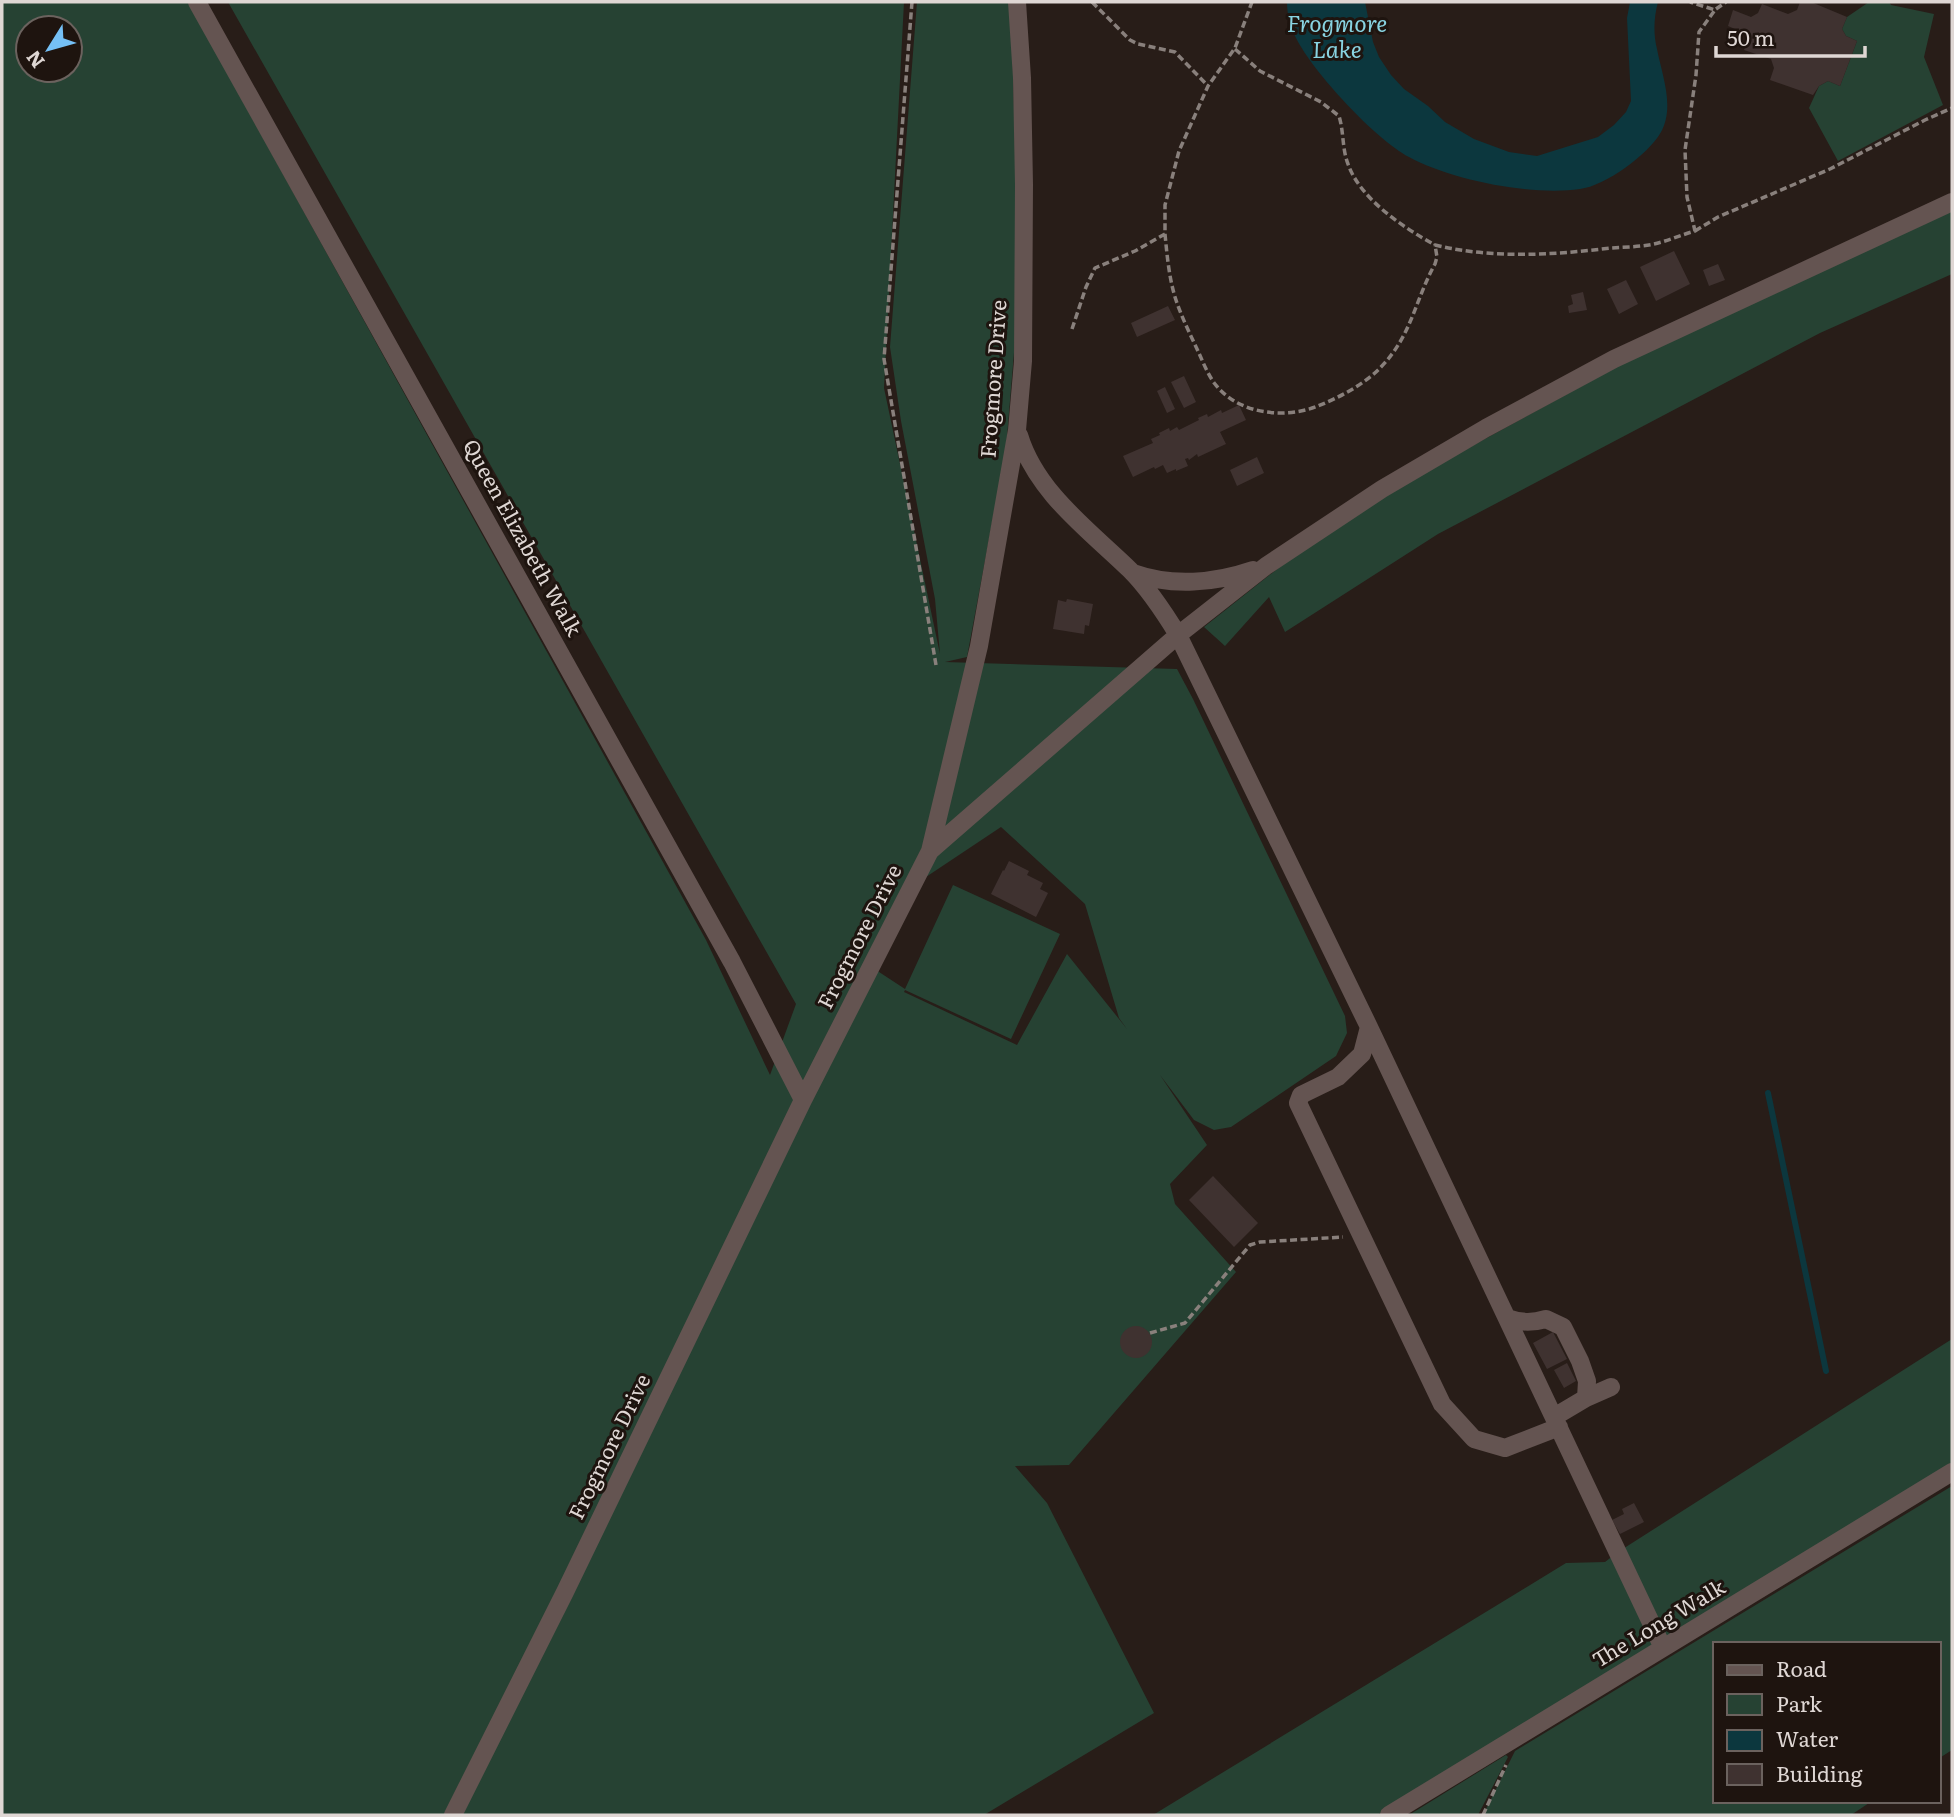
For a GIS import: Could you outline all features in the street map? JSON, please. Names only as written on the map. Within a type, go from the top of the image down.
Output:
[{"type":"lane","name":"Queen Elizabeth Walk","points":[[197,2],[725,950],[803,1100]]},
{"type":"lane","name":"Frogmore Drive","points":[[453,1815],[565,1592],[803,1100],[930,850],[979,646],[1017,430],[1023,361],[1024,185],[1017,2]]},
{"type":"lane","points":[[930,850],[1178,635],[1266,566],[1381,489],[1486,428],[1614,359],[1952,202]]},
{"type":"lane","points":[[1017,430],[1024,453],[1035,471],[1057,499],[1098,542],[1132,572],[1154,598],[1178,635],[1369,1027],[1663,1648]]},
{"type":"lane","points":[[1132,572],[1149,579],[1190,581],[1229,578],[1266,566]]},
{"type":"lane","points":[[1369,1027],[1362,1054],[1338,1077],[1301,1095],[1298,1103],[1442,1404],[1474,1438],[1505,1448],[1556,1422],[1586,1398],[1611,1388]]},
{"type":"lane","points":[[1507,1318],[1518,1322],[1546,1319],[1563,1327],[1587,1381],[1586,1398]]},
{"type":"lane","name":"The Long Walk","points":[[1389,1815],[1952,1472]]},
{"type":"path","points":[[912,2],[884,359],[936,665]]},
{"type":"path","points":[[1092,2],[1130,40],[1174,52],[1208,86]]},
{"type":"path","points":[[1252,2],[1235,48],[1208,86],[1179,151],[1165,205],[1165,234],[1175,296],[1187,328],[1216,385],[1231,398],[1248,407],[1281,413],[1322,405],[1367,379],[1401,343],[1435,264],[1437,257],[1434,245]]},
{"type":"path","points":[[1690,2],[1716,10]]},
{"type":"path","points":[[1695,231],[1687,197],[1685,150],[1699,32],[1726,2]]},
{"type":"path","points":[[1235,48],[1260,71],[1321,102],[1339,116],[1345,157],[1353,176],[1375,204],[1406,229],[1434,245],[1473,252],[1562,254],[1653,244],[1695,231],[1718,217],[1830,169],[1952,108]]},
{"type":"path","points":[[1072,329],[1095,268],[1135,251],[1165,234]]},
{"type":"path","points":[[1150,1333],[1185,1323],[1250,1245],[1362,1235]]},
{"type":"path","points":[[1483,1815],[1520,1735]]},
{"type":"green space","points":[[2,2],[188,2],[706,940],[770,1075],[796,1004],[228,2],[904,2],[884,388],[940,654],[935,599],[901,421],[890,347],[917,2],[1011,2],[1017,214],[1016,329],[1006,448],[967,657],[945,662],[1177,669],[1345,1016],[1347,1033],[1336,1056],[1231,1127],[1214,1130],[1194,1120],[1160,1075],[1207,1145],[1170,1184],[1175,1204],[1236,1272],[1069,1465],[1015,1466],[1047,1503],[1154,1713],[984,1815],[2,1815]],"holes":[[[1001,827],[1085,904],[1119,1018],[1127,1029],[1067,954],[1017,1045],[904,992],[905,990],[1011,1039],[1060,934],[953,885],[905,989],[876,970],[917,883]]]},
{"type":"green space","points":[[1869,2],[1889,2],[1891,5],[1934,14],[1924,57],[1943,105],[1838,161],[1809,108],[1819,86],[1828,81],[1840,86],[1857,41],[1846,36],[1842,29],[1847,17]]},
{"type":"green space","points":[[1952,209],[1952,274],[1820,333],[1438,534],[1285,632],[1269,597],[1225,646],[1204,627],[1344,516],[1629,360]]},
{"type":"green space","points":[[1952,1339],[1952,1466],[1377,1815],[1153,1815],[1566,1563],[1605,1562]]},
{"type":"green space","points":[[1952,1486],[1952,1750],[1940,1758],[1940,1642],[1713,1642],[1713,1803],[1869,1803],[1851,1815],[1483,1815],[1515,1751]]},
{"type":"green space","points":[[1506,1755],[1508,1757],[1478,1815],[1409,1815]]},
{"type":"water","name":"Frogmore Lake","points":[[1287,2],[1365,2],[1373,42],[1379,57],[1404,89],[1445,122],[1474,139],[1509,152],[1537,156],[1598,137],[1626,112],[1631,101],[1627,18],[1630,2],[1658,2],[1655,31],[1666,91],[1665,122],[1655,141],[1636,159],[1613,176],[1590,187],[1560,191],[1515,188],[1447,173],[1395,148],[1346,104],[1304,52],[1292,29]]},
{"type":"building","points":[[1800,2],[1811,2],[1847,17],[1842,29],[1846,36],[1857,41],[1840,86],[1828,81],[1819,86],[1813,95],[1770,80],[1774,68],[1771,59],[1744,50],[1748,40],[1744,33],[1728,26],[1733,10],[1751,17],[1758,13],[1762,4],[1788,14],[1797,10]]},
{"type":"building","points":[[1674,251],[1690,284],[1656,301],[1640,267]]},
{"type":"building","points":[[1718,264],[1725,280],[1709,286],[1703,270]]},
{"type":"building","points":[[1626,280],[1638,304],[1619,314],[1607,289]]},
{"type":"building","points":[[1583,292],[1587,310],[1569,313],[1568,306],[1573,304],[1571,295]]},
{"type":"building","points":[[1168,306],[1175,320],[1137,337],[1131,323]]},
{"type":"building","points":[[1184,376],[1196,402],[1184,408],[1171,382]]},
{"type":"building","points":[[1165,387],[1175,409],[1167,413],[1157,391]]},
{"type":"building","points":[[1239,405],[1246,420],[1220,432],[1226,444],[1198,457],[1197,454],[1189,460],[1185,459],[1188,466],[1176,471],[1167,473],[1163,465],[1133,477],[1123,456],[1153,443],[1151,439],[1169,428],[1170,431],[1177,427],[1179,430],[1207,414],[1208,417]]},
{"type":"building","points":[[1257,457],[1264,473],[1237,486],[1230,470]]},
{"type":"building","points":[[1067,599],[1093,604],[1089,626],[1085,625],[1084,634],[1053,629],[1058,600],[1066,602]]},
{"type":"building","points":[[1009,861],[1029,871],[1027,875],[1043,883],[1040,889],[1048,893],[1036,917],[991,894]]},
{"type":"building","points":[[1213,1176],[1258,1223],[1234,1247],[1189,1200]]},
{"type":"building","points":[[1136,1326],[1148,1330],[1152,1342],[1148,1354],[1136,1358],[1124,1354],[1120,1342],[1124,1330]]},
{"type":"building","points":[[1553,1332],[1567,1359],[1547,1369],[1533,1343]]},
{"type":"building","points":[[1567,1363],[1576,1381],[1564,1388],[1554,1370]]},
{"type":"building","points":[[1634,1503],[1644,1522],[1620,1534],[1612,1520],[1624,1514],[1622,1509]]},
{"type":"waterway","points":[[1768,1093],[1826,1371]]}]
